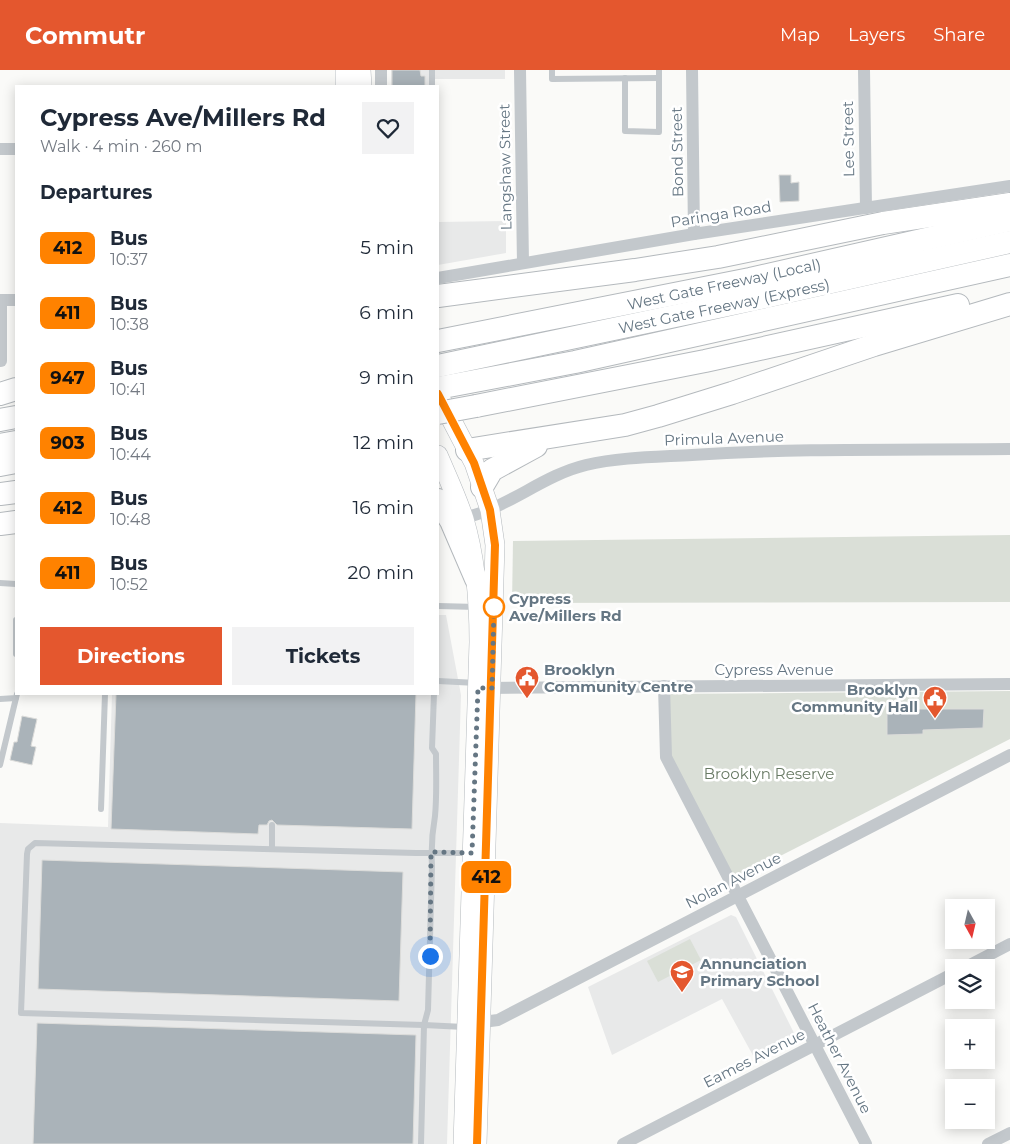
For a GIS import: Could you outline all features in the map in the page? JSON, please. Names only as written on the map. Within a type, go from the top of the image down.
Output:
[{"type":"highway","points":[[439,296],[718,257],[883,223],[1010,204]]},
{"type":"highway","name":"West Gate Freeway (Local)","points":[[442,340],[778,273],[1010,220]]},
{"type":"highway","name":"West Gate Freeway (Express)","points":[[447,364],[756,299],[1010,242]]},
{"type":"highway","name":"West Gate Freeway (Express)","points":[[439,388],[574,362],[1010,266]]},
{"type":"highway","points":[[439,413],[705,361],[852,330],[1010,293]]},
{"type":"highway","points":[[467,450],[625,425],[732,393],[874,344],[1010,304]]},
{"type":"highway","points":[[0,394],[15,389]]},
{"type":"highway","points":[[0,420],[15,417]]},
{"type":"highway","points":[[482,487],[492,470],[552,437]]},
{"type":"highway","points":[[0,445],[15,442]]},
{"type":"highway","points":[[0,465],[15,462]]},
{"type":"highway","points":[[0,494],[15,492]]},
{"type":"highway","points":[[439,501],[457,519],[476,579]]},
{"type":"highway","points":[[0,524],[15,522]]},
{"type":"main road","points":[[345,70],[345,85]]},
{"type":"main road","points":[[361,70],[362,85]]},
{"type":"main road","points":[[439,396],[467,450],[482,487],[490,510],[495,545],[495,566],[482,686],[472,853],[472,1024],[478,1144]]},
{"type":"main road","points":[[439,454],[467,450]]},
{"type":"main road","points":[[439,457],[457,519]]},
{"type":"main road","points":[[463,1144],[472,1024],[482,686],[476,579]]},
{"type":"street","points":[[381,70],[381,85]]},
{"type":"street","name":"Langshaw Street","points":[[520,70],[522,263]]},
{"type":"street","name":"Bond Street","points":[[692,70],[694,234]]},
{"type":"street","name":"Lee Street","points":[[864,70],[866,208]]},
{"type":"street","points":[[0,149],[15,148]]},
{"type":"street","name":"Paringa Road","points":[[439,278],[694,234],[1010,186]]},
{"type":"street","points":[[1,361],[0,300],[15,300]]},
{"type":"street","name":"Primula Avenue","points":[[457,519],[490,510],[558,475],[585,465],[616,460],[736,452],[1010,449]]},
{"type":"street","name":"Cypress Avenue","points":[[482,686],[1010,684]]},
{"type":"street","name":"Heather Avenue","points":[[664,686],[666,757],[866,1144]]},
{"type":"street","name":"Nolan Avenue","points":[[472,1024],[498,1020],[1010,755]]},
{"type":"street","points":[[981,959],[1010,944]]},
{"type":"street","name":"Eames Avenue","points":[[623,1144],[945,978]]},
{"type":"street","points":[[988,1144],[1010,1133]]},
{"type":"lane","points":[[432,70],[432,85]]},
{"type":"lane","points":[[552,70],[552,79],[659,78]]},
{"type":"lane","points":[[625,78],[625,132],[659,132],[659,70]]},
{"type":"lane","points":[[0,583],[15,584]]},
{"type":"lane","points":[[439,606],[478,607]]},
{"type":"lane","points":[[439,681],[482,686]]},
{"type":"lane","points":[[101,809],[104,695]]},
{"type":"lane","points":[[421,1144],[424,1025],[428,1010],[431,852],[432,829],[435,816],[436,754],[432,748],[434,695]]},
{"type":"lane","points":[[0,699],[17,696],[0,765]]},
{"type":"lane","points":[[272,825],[272,849]]},
{"type":"lane","points":[[472,853],[35,843],[28,849],[27,854],[21,1014],[424,1025],[472,1024]]},
{"type":"shaded area","points":[[391,70],[505,70],[505,79],[434,79],[433,85],[391,85]]},
{"type":"shaded area","points":[[506,221],[506,253],[439,265],[439,222]]},
{"type":"shaded area","points":[[439,615],[446,615],[461,695],[447,1144],[0,1144],[0,823],[108,827],[112,695],[439,695]]},
{"type":"shaded area","name":"Annunciation Primary School","points":[[731,915],[736,917],[796,1037],[796,1041],[756,1061],[722,999],[612,1055],[588,987]]},
{"type":"green space","points":[[1010,535],[1010,602],[512,603],[513,541]]},
{"type":"green space","name":"Brooklyn Reserve","points":[[1010,691],[1010,739],[735,879],[670,754],[665,694]]},
{"type":"green space","points":[[690,939],[701,960],[658,982],[647,961]]},
{"type":"building","points":[[392,70],[420,70],[421,76],[425,76],[425,85],[392,85]]},
{"type":"building","points":[[779,175],[791,175],[791,183],[799,182],[799,201],[780,202]]},
{"type":"building","points":[[116,695],[416,695],[412,829],[277,825],[272,820],[267,825],[259,825],[258,834],[111,829]]},
{"type":"building","name":"Brooklyn Community Hall","points":[[887,709],[984,709],[983,728],[923,730],[923,734],[887,735]]},
{"type":"building","points":[[22,716],[37,719],[31,746],[36,747],[32,765],[10,760],[14,742],[17,742]]},
{"type":"building","points":[[42,860],[403,872],[399,1001],[38,989]]},
{"type":"building","points":[[37,1023],[416,1035],[413,1144],[33,1144]]},
{"type":"bus line","name":"412","points":[[439,396],[474,463],[490,510],[495,545],[477,1144]]},
{"type":"place","name":"Cypress Ave/Millers Rd","points":[[494,607]]},
{"type":"place","name":"Brooklyn Community Centre","points":[[527,699]]},
{"type":"place","name":"Brooklyn Community Hall","points":[[935,719]]},
{"type":"place","name":"Annunciation Primary School","points":[[682,993]]},
{"type":"route","points":[[430,956],[431,852],[472,853],[478,688],[492,688],[494,607]]}]
